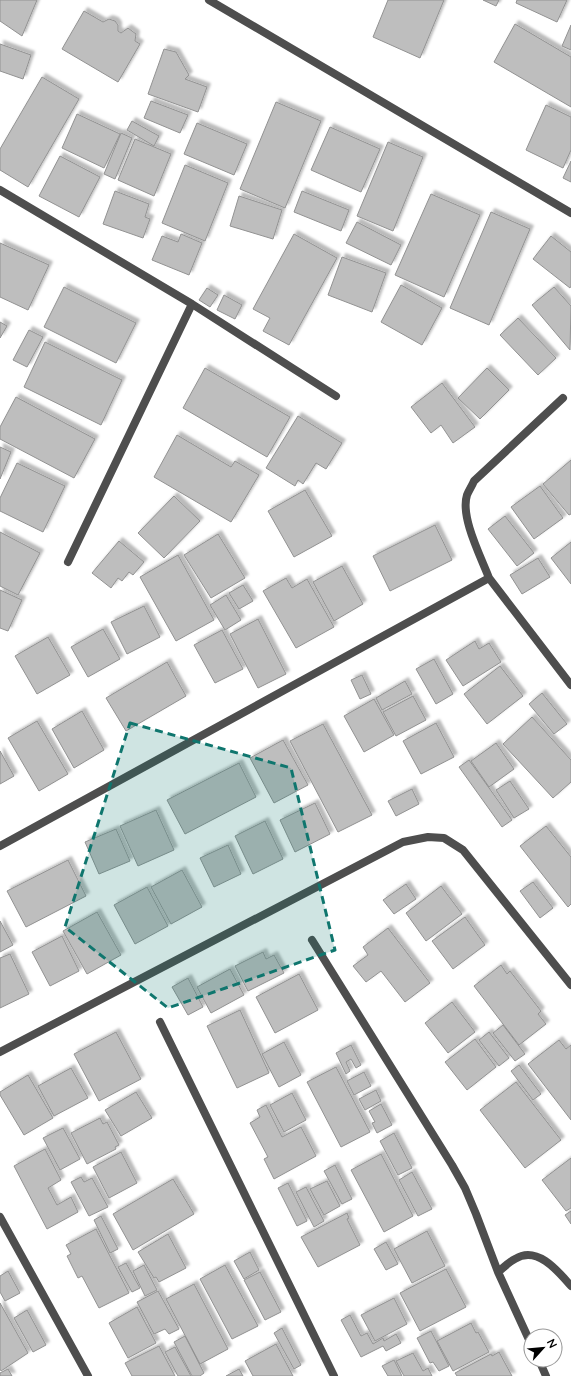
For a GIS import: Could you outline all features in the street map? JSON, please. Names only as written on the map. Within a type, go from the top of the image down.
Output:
[{"type":"street","points":[[209,0],[571,213]]},
{"type":"street","points":[[0,190],[192,304],[336,396]]},
{"type":"street","points":[[68,562],[192,304]]},
{"type":"street","points":[[563,398],[474,481],[467,495],[465,512],[489,578],[571,685]]},
{"type":"street","points":[[0,846],[489,578]]},
{"type":"street","points":[[0,1052],[403,842],[428,837],[444,838],[462,850],[571,985]]},
{"type":"street","points":[[312,940],[465,1188],[498,1272],[524,1328]]},
{"type":"street","points":[[160,1022],[334,1376]]},
{"type":"street","points":[[0,1216],[88,1376]]},
{"type":"street","points":[[498,1272],[516,1258],[531,1254],[544,1259],[558,1270],[571,1286]]},
{"type":"highlighted area","points":[[130,723],[291,768],[335,950],[168,1008],[65,927]]},
{"type":"building","points":[[0,0],[37,0],[22,36],[0,21]]},
{"type":"building","points":[[388,0],[444,0],[420,58],[373,37]]},
{"type":"building","points":[[483,0],[499,0],[496,6]]},
{"type":"building","points":[[517,0],[567,0],[557,22],[516,3]]},
{"type":"building","points":[[84,11],[103,22],[109,19],[115,21],[118,25],[118,31],[121,33],[128,28],[136,34],[135,41],[140,44],[118,82],[62,49]]},
{"type":"building","points":[[515,24],[571,57],[571,107],[494,62]]},
{"type":"building","points":[[571,25],[571,50],[562,46]]},
{"type":"building","points":[[0,44],[31,55],[23,79],[0,71]]},
{"type":"building","points":[[164,49],[176,52],[189,75],[185,79],[207,87],[198,112],[148,94]]},
{"type":"building","points":[[42,77],[79,99],[28,187],[0,170],[0,149]]},
{"type":"building","points":[[151,101],[188,115],[180,133],[144,118]]},
{"type":"building","points":[[276,102],[321,121],[285,208],[240,189]]},
{"type":"building","points":[[546,105],[571,117],[571,150],[563,168],[526,150]]},
{"type":"building","points":[[77,114],[120,134],[104,168],[62,148]]},
{"type":"building","points":[[132,121],[159,136],[154,146],[127,130]]},
{"type":"building","points":[[197,123],[247,144],[234,175],[184,154]]},
{"type":"building","points":[[330,127],[380,149],[361,192],[311,170]]},
{"type":"building","points":[[121,133],[132,138],[115,179],[104,174]]},
{"type":"building","points":[[135,139],[171,154],[154,196],[118,180]]},
{"type":"building","points":[[388,142],[423,157],[393,231],[357,216]]},
{"type":"building","points":[[60,156],[100,177],[79,217],[39,196]]},
{"type":"building","points":[[571,161],[571,182],[563,178]]},
{"type":"building","points":[[185,165],[228,183],[205,241],[162,223]]},
{"type":"building","points":[[115,191],[149,204],[145,217],[150,219],[143,238],[103,224]]},
{"type":"building","points":[[302,191],[349,210],[341,231],[294,212]]},
{"type":"building","points":[[431,194],[480,215],[444,297],[395,275]]},
{"type":"building","points":[[239,196],[282,210],[273,239],[230,226]]},
{"type":"building","points":[[491,212],[530,229],[489,325],[450,308]]},
{"type":"building","points":[[357,222],[401,245],[391,265],[346,243]]},
{"type":"building","points":[[181,234],[202,243],[189,275],[152,260],[162,236],[178,242]]},
{"type":"building","points":[[294,234],[337,258],[289,345],[263,331],[270,318],[253,309]]},
{"type":"building","points":[[551,236],[571,252],[570,288],[533,259]]},
{"type":"building","points":[[0,243],[49,265],[28,310],[0,297]]},
{"type":"building","points":[[342,257],[386,273],[372,312],[328,295]]},
{"type":"building","points":[[401,285],[442,308],[422,345],[381,322]]},
{"type":"building","points":[[64,287],[136,323],[116,363],[44,327]]},
{"type":"building","points":[[554,287],[571,306],[570,350],[532,305]]},
{"type":"building","points":[[207,288],[218,295],[210,307],[199,300]]},
{"type":"building","points":[[224,295],[242,305],[235,319],[217,310]]},
{"type":"building","points":[[518,318],[556,358],[538,375],[500,335]]},
{"type":"building","points":[[0,322],[7,326],[0,338]]},
{"type":"building","points":[[29,330],[43,337],[27,367],[13,360]]},
{"type":"building","points":[[45,342],[122,380],[101,425],[24,387]]},
{"type":"building","points":[[205,368],[290,417],[267,457],[183,408]]},
{"type":"building","points":[[487,368],[509,390],[480,419],[458,398]]},
{"type":"building","points":[[442,383],[475,427],[453,443],[441,425],[431,433],[411,407]]},
{"type":"building","points":[[16,397],[95,439],[74,478],[0,439],[0,427]]},
{"type":"building","points":[[298,416],[342,443],[326,469],[316,463],[303,484],[298,480],[295,486],[266,468]]},
{"type":"building","points":[[177,435],[231,467],[235,461],[259,475],[231,522],[154,477]]},
{"type":"building","points":[[0,447],[11,452],[0,479]]},
{"type":"building","points":[[571,460],[571,514],[569,515],[543,484]]},
{"type":"building","points":[[17,463],[65,486],[43,532],[0,511],[0,498]]},
{"type":"building","points":[[540,486],[563,518],[534,539],[511,507]]},
{"type":"building","points":[[305,490],[332,536],[294,557],[268,511]]},
{"type":"building","points":[[174,496],[200,521],[164,558],[138,533]]},
{"type":"building","points":[[505,516],[534,553],[517,566],[488,529]]},
{"type":"building","points":[[435,525],[452,560],[390,591],[373,556]]},
{"type":"building","points":[[0,532],[40,553],[18,595],[0,586]]},
{"type":"building","points":[[218,534],[245,578],[211,598],[184,555]]},
{"type":"building","points":[[119,541],[144,562],[133,575],[129,572],[122,581],[118,578],[111,588],[92,573]]},
{"type":"building","points":[[571,542],[571,584],[551,558]]},
{"type":"building","points":[[178,555],[214,620],[176,641],[140,577]]},
{"type":"building","points":[[538,558],[550,577],[522,594],[510,575]]},
{"type":"building","points":[[342,566],[363,604],[334,621],[313,582]]},
{"type":"building","points":[[286,578],[292,588],[307,579],[334,627],[296,648],[263,591]]},
{"type":"building","points":[[243,585],[253,601],[239,609],[229,593]]},
{"type":"building","points":[[0,590],[22,600],[8,631],[0,628]]},
{"type":"building","points":[[226,595],[241,620],[225,630],[210,605]]},
{"type":"building","points":[[144,606],[160,637],[127,654],[111,622]]},
{"type":"building","points":[[258,619],[286,674],[258,688],[230,634]]},
{"type":"building","points":[[103,629],[120,659],[88,677],[71,647]]},
{"type":"building","points":[[222,630],[243,669],[215,683],[194,645]]},
{"type":"building","points":[[48,637],[70,675],[37,694],[15,656]]},
{"type":"building","points":[[475,641],[479,649],[489,643],[501,662],[463,686],[446,660]]},
{"type":"building","points":[[434,659],[453,694],[436,704],[416,669]]},
{"type":"building","points":[[167,662],[186,696],[126,731],[106,698]]},
{"type":"building","points":[[500,666],[523,696],[487,724],[464,694]]},
{"type":"building","points":[[362,675],[371,694],[360,699],[351,680]]},
{"type":"building","points":[[405,681],[412,694],[382,710],[376,698]]},
{"type":"building","points":[[542,693],[567,724],[554,734],[529,704]]},
{"type":"building","points":[[413,696],[426,720],[396,736],[383,712]]},
{"type":"building","points":[[374,699],[394,735],[364,752],[344,716]]},
{"type":"building","points":[[82,711],[104,750],[74,768],[52,729]]},
{"type":"building","points":[[532,717],[571,760],[571,782],[553,798],[503,744]]},
{"type":"building","points":[[37,721],[68,774],[39,791],[8,738]]},
{"type":"building","points":[[436,723],[454,757],[421,774],[403,741]]},
{"type":"building","points":[[323,724],[372,815],[338,832],[290,741]]},
{"type":"building","points":[[283,740],[308,785],[274,803],[250,758]]},
{"type":"building","points":[[496,743],[514,769],[489,787],[471,761]]},
{"type":"building","points":[[0,751],[14,776],[0,784]]},
{"type":"building","points":[[469,760],[512,820],[502,827],[459,767]]},
{"type":"building","points":[[239,763],[256,797],[185,834],[167,800]]},
{"type":"building","points":[[510,781],[529,809],[514,818],[496,790]]},
{"type":"building","points":[[412,789],[419,804],[396,816],[388,801]]},
{"type":"building","points":[[315,803],[330,834],[295,852],[280,820]]},
{"type":"building","points":[[156,810],[174,850],[138,866],[120,826]]},
{"type":"building","points":[[265,821],[283,859],[253,874],[235,836]]},
{"type":"building","points":[[546,826],[571,857],[571,904],[568,907],[520,846]]},
{"type":"building","points":[[116,829],[130,861],[99,874],[85,842]]},
{"type":"building","points":[[228,845],[241,874],[214,887],[200,858]]},
{"type":"building","points":[[68,860],[86,896],[26,927],[7,891]]},
{"type":"building","points":[[182,870],[202,907],[171,924],[151,887]]},
{"type":"building","points":[[533,882],[553,908],[540,918],[520,891]]},
{"type":"building","points":[[406,884],[416,899],[394,914],[383,900]]},
{"type":"building","points":[[441,886],[462,914],[426,941],[406,913]]},
{"type":"building","points":[[147,887],[168,926],[135,944],[114,905]]},
{"type":"building","points":[[97,912],[121,955],[87,974],[63,931]]},
{"type":"building","points":[[465,917],[485,945],[453,969],[432,941]]},
{"type":"building","points":[[0,921],[13,945],[0,952]]},
{"type":"building","points":[[388,928],[430,983],[405,1002],[381,971],[366,982],[353,966],[368,955],[363,947]]},
{"type":"building","points":[[62,936],[79,971],[50,986],[32,952]]},
{"type":"building","points":[[263,952],[266,959],[274,955],[284,973],[248,991],[235,966]]},
{"type":"building","points":[[10,954],[29,994],[0,1008],[0,958]]},
{"type":"building","points":[[501,965],[507,974],[510,971],[541,1011],[538,1014],[546,1024],[519,1045],[474,986]]},
{"type":"building","points":[[230,969],[244,995],[211,1013],[197,987]]},
{"type":"building","points":[[299,974],[318,1010],[275,1033],[256,997]]},
{"type":"building","points":[[188,978],[203,1007],[188,1015],[172,987]]},
{"type":"building","points":[[452,1002],[475,1032],[448,1053],[425,1023]]},
{"type":"building","points":[[240,1010],[269,1073],[237,1088],[207,1026]]},
{"type":"building","points":[[503,1025],[525,1054],[515,1061],[493,1033]]},
{"type":"building","points":[[116,1032],[141,1079],[99,1101],[74,1054]]},
{"type":"building","points":[[489,1032],[509,1058],[499,1066],[479,1040]]},
{"type":"building","points":[[475,1039],[496,1067],[467,1090],[445,1062]]},
{"type":"building","points":[[559,1040],[566,1049],[571,1045],[571,1120],[528,1064]]},
{"type":"building","points":[[284,1042],[301,1075],[279,1087],[262,1054]]},
{"type":"building","points":[[351,1045],[361,1065],[356,1068],[351,1059],[346,1062],[350,1071],[346,1074],[336,1053]]},
{"type":"building","points":[[519,1065],[541,1094],[533,1100],[511,1071]]},
{"type":"building","points":[[336,1067],[370,1132],[341,1147],[307,1082]]},
{"type":"building","points":[[71,1068],[88,1098],[54,1116],[38,1086]]},
{"type":"building","points":[[364,1072],[371,1086],[354,1095],[347,1081]]},
{"type":"building","points":[[28,1075],[53,1118],[24,1135],[0,1095],[0,1092]]},
{"type":"building","points":[[516,1082],[561,1140],[525,1168],[480,1110]]},
{"type":"building","points":[[376,1090],[381,1101],[365,1110],[359,1099]]},
{"type":"building","points":[[136,1092],[152,1118],[121,1136],[105,1110]]},
{"type":"building","points":[[292,1093],[306,1120],[284,1132],[270,1105]]},
{"type":"building","points":[[381,1104],[392,1125],[377,1133],[372,1123],[375,1122],[369,1111]]},
{"type":"building","points":[[266,1105],[282,1137],[301,1127],[316,1156],[274,1179],[264,1159],[268,1157],[250,1123],[260,1117],[257,1110]]},
{"type":"building","points":[[100,1118],[103,1124],[107,1122],[119,1145],[115,1147],[116,1149],[87,1164],[71,1133]]},
{"type":"building","points":[[63,1128],[80,1159],[60,1170],[43,1138]]},
{"type":"building","points":[[394,1133],[412,1168],[398,1175],[380,1141]]},
{"type":"building","points":[[45,1149],[61,1180],[48,1188],[57,1205],[71,1197],[78,1212],[47,1229],[14,1166]]},
{"type":"building","points":[[121,1152],[137,1183],[109,1198],[93,1167]]},
{"type":"building","points":[[381,1154],[413,1216],[384,1232],[351,1170]]},
{"type":"building","points":[[571,1158],[571,1208],[566,1211],[542,1180]]},
{"type":"building","points":[[335,1165],[352,1199],[342,1204],[324,1171]]},
{"type":"building","points":[[412,1172],[432,1209],[418,1216],[399,1180]]},
{"type":"building","points":[[81,1177],[84,1182],[92,1178],[108,1207],[89,1216],[71,1182]]},
{"type":"building","points":[[173,1179],[194,1214],[133,1250],[113,1214]]},
{"type":"building","points":[[327,1181],[340,1206],[324,1215],[310,1189]]},
{"type":"building","points":[[288,1183],[307,1221],[297,1226],[278,1188]]},
{"type":"building","points":[[306,1187],[324,1221],[314,1227],[296,1192]]},
{"type":"building","points":[[571,1211],[571,1224],[565,1215]]},
{"type":"building","points":[[347,1213],[349,1218],[347,1219],[360,1245],[318,1267],[301,1237]]},
{"type":"building","points":[[101,1216],[118,1249],[110,1253],[94,1220]]},
{"type":"building","points":[[96,1229],[129,1293],[99,1308],[82,1276],[78,1278],[67,1256],[71,1254],[66,1245]]},
{"type":"building","points":[[427,1231],[445,1266],[412,1283],[394,1249]]},
{"type":"building","points":[[168,1234],[186,1268],[159,1282],[156,1277],[154,1278],[138,1252]]},
{"type":"building","points":[[386,1242],[398,1264],[386,1270],[374,1249]]},
{"type":"building","points":[[250,1252],[259,1270],[244,1279],[234,1261]]},
{"type":"building","points":[[126,1263],[140,1288],[132,1292],[118,1267]]},
{"type":"building","points":[[144,1265],[157,1290],[145,1296],[133,1271]]},
{"type":"building","points":[[225,1265],[258,1326],[232,1339],[200,1279]]},
{"type":"building","points":[[446,1269],[466,1307],[420,1331],[400,1293]]},
{"type":"building","points":[[8,1271],[20,1293],[5,1301],[0,1292],[0,1276]]},
{"type":"building","points":[[260,1272],[281,1312],[265,1320],[244,1280]]},
{"type":"building","points":[[194,1284],[228,1349],[200,1364],[166,1299]]},
{"type":"building","points":[[158,1291],[179,1329],[169,1334],[165,1329],[154,1334],[137,1302]]},
{"type":"building","points":[[394,1298],[407,1324],[375,1341],[361,1315]]},
{"type":"building","points":[[0,1303],[28,1353],[1,1371],[0,1369]]},
{"type":"building","points":[[137,1307],[156,1343],[128,1358],[109,1323]]},
{"type":"building","points":[[27,1310],[46,1345],[33,1352],[14,1318]]},
{"type":"building","points":[[350,1315],[361,1336],[367,1333],[373,1344],[383,1338],[384,1341],[396,1334],[401,1343],[386,1351],[383,1346],[361,1357],[341,1320]]},
{"type":"building","points":[[471,1323],[476,1333],[478,1332],[489,1352],[453,1371],[437,1341]]},
{"type":"building","points":[[282,1328],[301,1365],[294,1369],[274,1333]]},
{"type":"building","points":[[431,1331],[449,1366],[439,1371],[433,1362],[430,1363],[417,1338]]},
{"type":"building","points":[[185,1336],[204,1373],[200,1376],[192,1376],[174,1342]]},
{"type":"building","points":[[276,1344],[293,1376],[253,1376],[245,1361]]},
{"type":"building","points":[[159,1346],[175,1376],[132,1376],[125,1363]]},
{"type":"building","points":[[175,1347],[191,1376],[178,1376],[165,1352]]},
{"type":"building","points":[[499,1352],[512,1376],[457,1376],[455,1373],[491,1354],[492,1356]]},
{"type":"building","points":[[413,1353],[423,1371],[428,1368],[432,1376],[404,1376],[396,1361]]},
{"type":"building","points":[[394,1360],[402,1376],[388,1376],[382,1366]]},
{"type":"building","points":[[8,1369],[12,1376],[0,1376],[0,1373]]},
{"type":"building","points":[[239,1369],[243,1376],[226,1376]]}]
